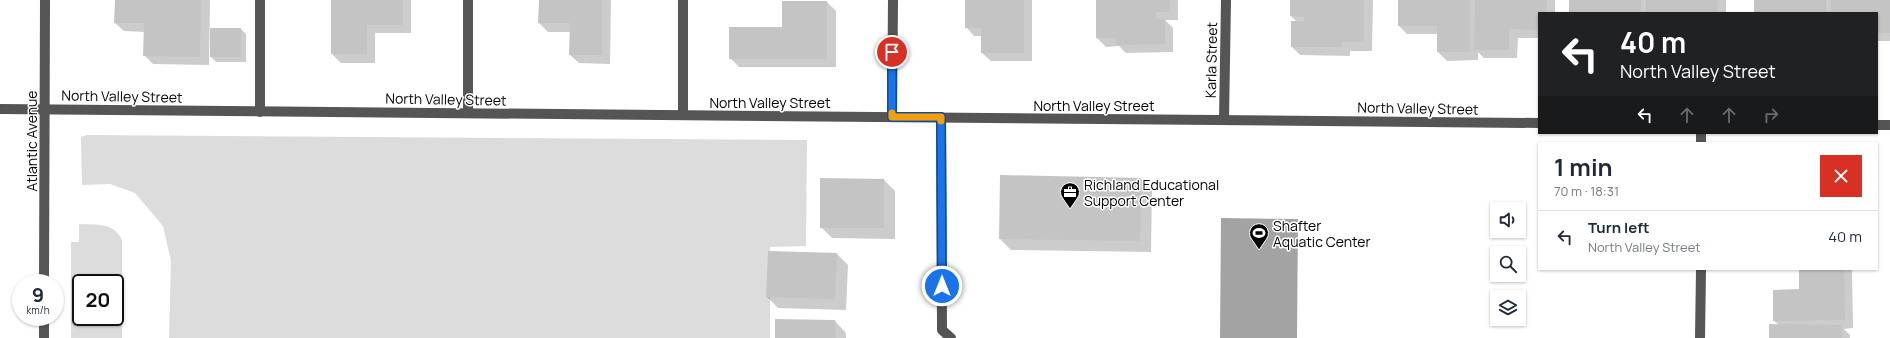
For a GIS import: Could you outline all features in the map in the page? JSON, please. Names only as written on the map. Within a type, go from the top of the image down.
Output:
[{"type":"street","name":"Atlantic Avenue","points":[[44,274],[45,0]]},
{"type":"street","points":[[260,0],[260,112]]},
{"type":"street","points":[[468,0],[468,114]]},
{"type":"street","points":[[683,0],[683,115]]},
{"type":"street","points":[[892,117],[893,0]]},
{"type":"street","name":"Karla Street","points":[[1224,120],[1226,0]]},
{"type":"street","name":"North Valley Street","points":[[0,109],[1538,123]]},
{"type":"street","points":[[941,117],[942,330],[951,338]]},
{"type":"street","points":[[1878,125],[1890,125]]},
{"type":"street","points":[[1700,338],[1701,270]]},
{"type":"street","points":[[44,326],[44,338]]},
{"type":"shaded area","points":[[87,135],[807,140],[806,246],[770,247],[770,338],[169,338],[171,261],[163,226],[135,193],[110,184],[82,185],[81,137]]},
{"type":"shaded area","name":"Shafter Aquatic Center","points":[[1221,218],[1298,219],[1297,338],[1220,338]]},
{"type":"shaded area","points":[[79,224],[110,227],[119,234],[122,240],[122,274],[72,274],[72,326],[122,326],[122,338],[71,338],[71,242],[79,242]]},
{"type":"building","points":[[115,0],[201,0],[200,57],[143,56],[144,23],[114,23]]},
{"type":"building","points":[[331,0],[403,0],[403,25],[367,25],[367,54],[331,54]]},
{"type":"building","points":[[539,0],[602,0],[602,55],[569,55],[570,23],[538,23]]},
{"type":"building","points":[[965,0],[1024,0],[1024,53],[981,53],[981,28],[965,28]]},
{"type":"building","points":[[1096,0],[1170,0],[1170,12],[1156,12],[1156,19],[1165,19],[1165,44],[1116,45],[1116,38],[1096,38]]},
{"type":"building","points":[[1290,0],[1364,0],[1364,42],[1342,42],[1342,47],[1291,47],[1291,21],[1304,21],[1304,17],[1290,16]]},
{"type":"building","points":[[1398,0],[1470,0],[1470,52],[1437,52],[1437,26],[1398,26]]},
{"type":"building","points":[[1475,0],[1547,0],[1546,12],[1538,12],[1538,30],[1509,29],[1509,50],[1474,50]]},
{"type":"building","points":[[1569,0],[1641,0],[1641,12],[1569,12]]},
{"type":"building","points":[[1646,0],[1718,0],[1717,12],[1646,12]]},
{"type":"building","points":[[1754,0],[1826,0],[1826,12],[1754,12]]},
{"type":"building","points":[[1831,0],[1890,0],[1890,33],[1878,33],[1878,12],[1831,12]]},
{"type":"building","points":[[782,1],[827,1],[827,59],[729,59],[729,27],[782,27]]},
{"type":"building","points":[[210,28],[241,28],[241,57],[210,57]]},
{"type":"building","name":"Richland Educational Support Center","points":[[1000,175],[1141,178],[1140,241],[999,239]]},
{"type":"building","points":[[820,178],[884,179],[884,228],[820,228]]},
{"type":"building","points":[[768,251],[837,253],[835,299],[766,297]]},
{"type":"building","points":[[1799,270],[1844,270],[1845,320],[1773,321],[1773,290],[1799,289]]},
{"type":"building","points":[[775,319],[835,320],[836,338],[775,338]]},
{"type":"building","points":[[1769,324],[1842,325],[1842,338],[1769,338]]},
{"type":"slow traffic","points":[[892,113],[892,117],[941,117],[941,121]]},
{"type":"place","name":"Richland Educational Support Center","points":[[1070,209]]},
{"type":"place","name":"Shafter Aquatic Center","points":[[1259,250]]},
{"type":"route","points":[[892,52],[892,117],[941,117],[942,286]]}]
